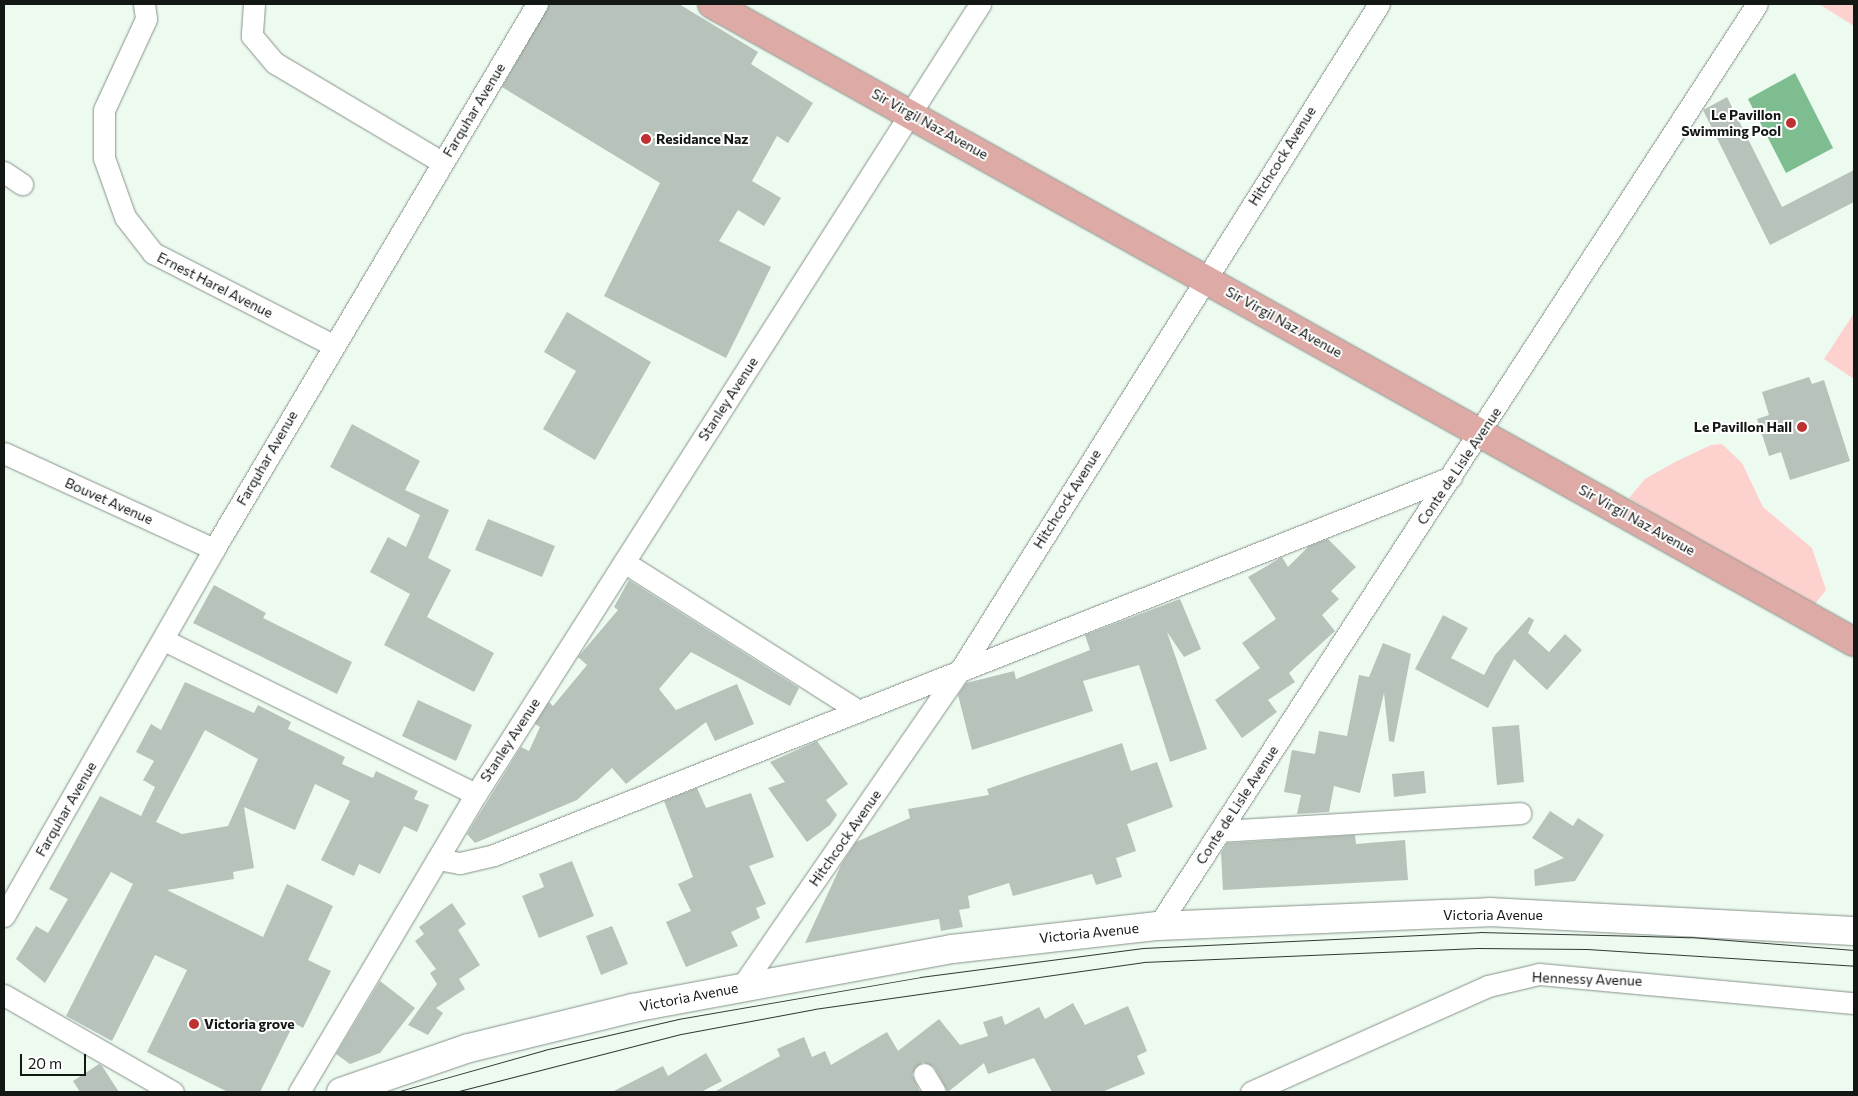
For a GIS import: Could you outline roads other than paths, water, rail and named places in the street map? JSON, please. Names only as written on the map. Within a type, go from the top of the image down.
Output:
[{"type":"main road","name":"Sir Virgil Naz Avenue","points":[[712,4],[911,113],[1854,642]]},
{"type":"main road","name":"Victoria Avenue","points":[[341,1092],[468,1048],[742,986],[952,948],[1158,926],[1489,912],[1854,931]]},
{"type":"street","name":"Ernest Harel Avenue","points":[[144,4],[146,19],[104,110],[104,158],[125,217],[153,253],[333,345]]},
{"type":"street","points":[[254,4],[252,36],[275,63],[442,162]]},
{"type":"street","name":"Farquhar Avenue","points":[[4,916],[164,640],[214,548],[537,4]]},
{"type":"street","name":"Stanley Avenue","points":[[299,1092],[476,794],[980,4]]},
{"type":"street","name":"Hitchcock Avenue","points":[[742,986],[959,672],[1379,4]]},
{"type":"street","name":"Conte de Lisle Avenue","points":[[1158,926],[1451,477],[1482,433],[1757,4]]},
{"type":"street","points":[[4,172],[22,184]]},
{"type":"street","name":"Bouvet Avenue","points":[[4,453],[214,548]]},
{"type":"street","points":[[437,860],[460,863],[494,855],[1451,477]]},
{"type":"street","points":[[624,562],[859,712]]},
{"type":"street","name":"Stanley Avenue","points":[[164,640],[476,794]]},
{"type":"street","points":[[1220,831],[1520,813]]},
{"type":"street","name":"Hennessy Avenue","points":[[1251,1092],[1488,986],[1539,974],[1854,1003]]},
{"type":"street","points":[[4,995],[173,1092]]},
{"type":"street","points":[[924,1074],[935,1092]]},
{"type":"tram line","points":[[396,1092],[544,1050],[678,1019],[920,977],[1143,948],[1479,932],[1690,937],[1854,950]]},
{"type":"tram line","points":[[455,1092],[681,1034],[814,1009],[1143,962],[1478,948],[1587,949],[1854,966]]},
{"type":"place","name":"Le Pavillon Swimming Pool","points":[[1791,123]]},
{"type":"place","name":"Residance Naz","points":[[646,139]]},
{"type":"place","name":"Le Pavillon Hall","points":[[1802,427]]},
{"type":"place","name":"Victoria grove","points":[[194,1024]]}]
